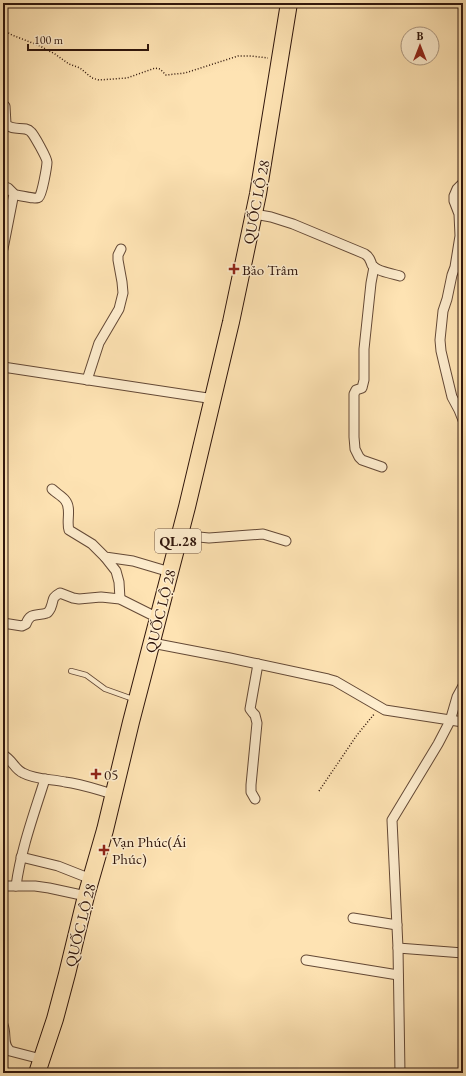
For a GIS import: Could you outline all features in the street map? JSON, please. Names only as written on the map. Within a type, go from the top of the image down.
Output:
[{"type":"highway","name":"QUỐC LỘ 28","points":[[39,1066],[68,974],[86,896],[214,398],[254,214],[289,3]]},
{"type":"street","points":[[3,186],[8,188],[15,195],[36,199],[39,198],[42,191],[47,162],[31,132],[24,129],[10,128],[6,124],[5,106]]},
{"type":"street","points":[[463,182],[457,189],[454,196],[454,201],[459,214],[460,236],[456,267],[452,275],[443,311],[440,346],[452,397],[463,420]]},
{"type":"street","points":[[3,248],[5,229],[15,195]]},
{"type":"street","points":[[254,214],[271,217],[293,224],[365,254],[368,256],[374,267],[378,270],[400,276]]},
{"type":"street","points":[[87,380],[99,342],[119,309],[122,293],[122,282],[118,255],[121,249]]},
{"type":"street","points":[[374,267],[364,349],[364,380],[362,388],[356,390],[354,394],[354,437],[355,449],[359,457],[362,460],[382,467]]},
{"type":"street","points":[[3,368],[214,398]]},
{"type":"street","points":[[52,489],[67,502],[69,530],[92,544],[116,571],[119,582],[120,599]]},
{"type":"street","points":[[179,535],[209,538],[263,534],[286,541]]},
{"type":"street","points":[[105,558],[133,561],[170,572]]},
{"type":"street","points":[[3,623],[22,626],[26,624],[28,618],[33,614],[40,615],[47,613],[51,607],[52,599],[60,594],[65,594],[79,599],[101,597],[120,599],[158,618]]},
{"type":"street","points":[[152,643],[258,664],[335,682],[385,710],[463,722]]},
{"type":"street","points":[[255,799],[251,785],[257,723],[255,715],[250,709],[258,664]]},
{"type":"street","points":[[400,1073],[398,948],[392,820],[438,744],[450,721],[457,698],[463,686]]},
{"type":"street","points":[[3,755],[10,759],[21,773],[45,779],[73,783],[113,794]]},
{"type":"street","points":[[16,886],[18,867],[45,779]]},
{"type":"street","points":[[21,857],[58,866],[91,879]]},
{"type":"street","points":[[3,886],[49,888],[86,896]]},
{"type":"street","points":[[353,918],[397,925]]},
{"type":"street","points":[[398,948],[463,953]]},
{"type":"street","points":[[306,960],[398,975]]},
{"type":"street","points":[[3,1025],[6,1034],[5,1044],[7,1048],[39,1066]]},
{"type":"lane","points":[[71,671],[86,675],[105,689],[137,700]]},
{"type":"path","points":[[3,30],[40,46],[69,64],[84,70],[92,78],[99,80],[127,78],[155,68],[160,69],[166,75],[176,75],[238,56],[268,58],[280,61]]},
{"type":"path","points":[[319,792],[357,735],[379,707]]},
{"type":"place","name":"Bảo Trâm","points":[[234,269]]},
{"type":"place","name":"05","points":[[96,774]]},
{"type":"place","name":"Vạn Phúc(Ái Phúc)","points":[[104,850]]}]
